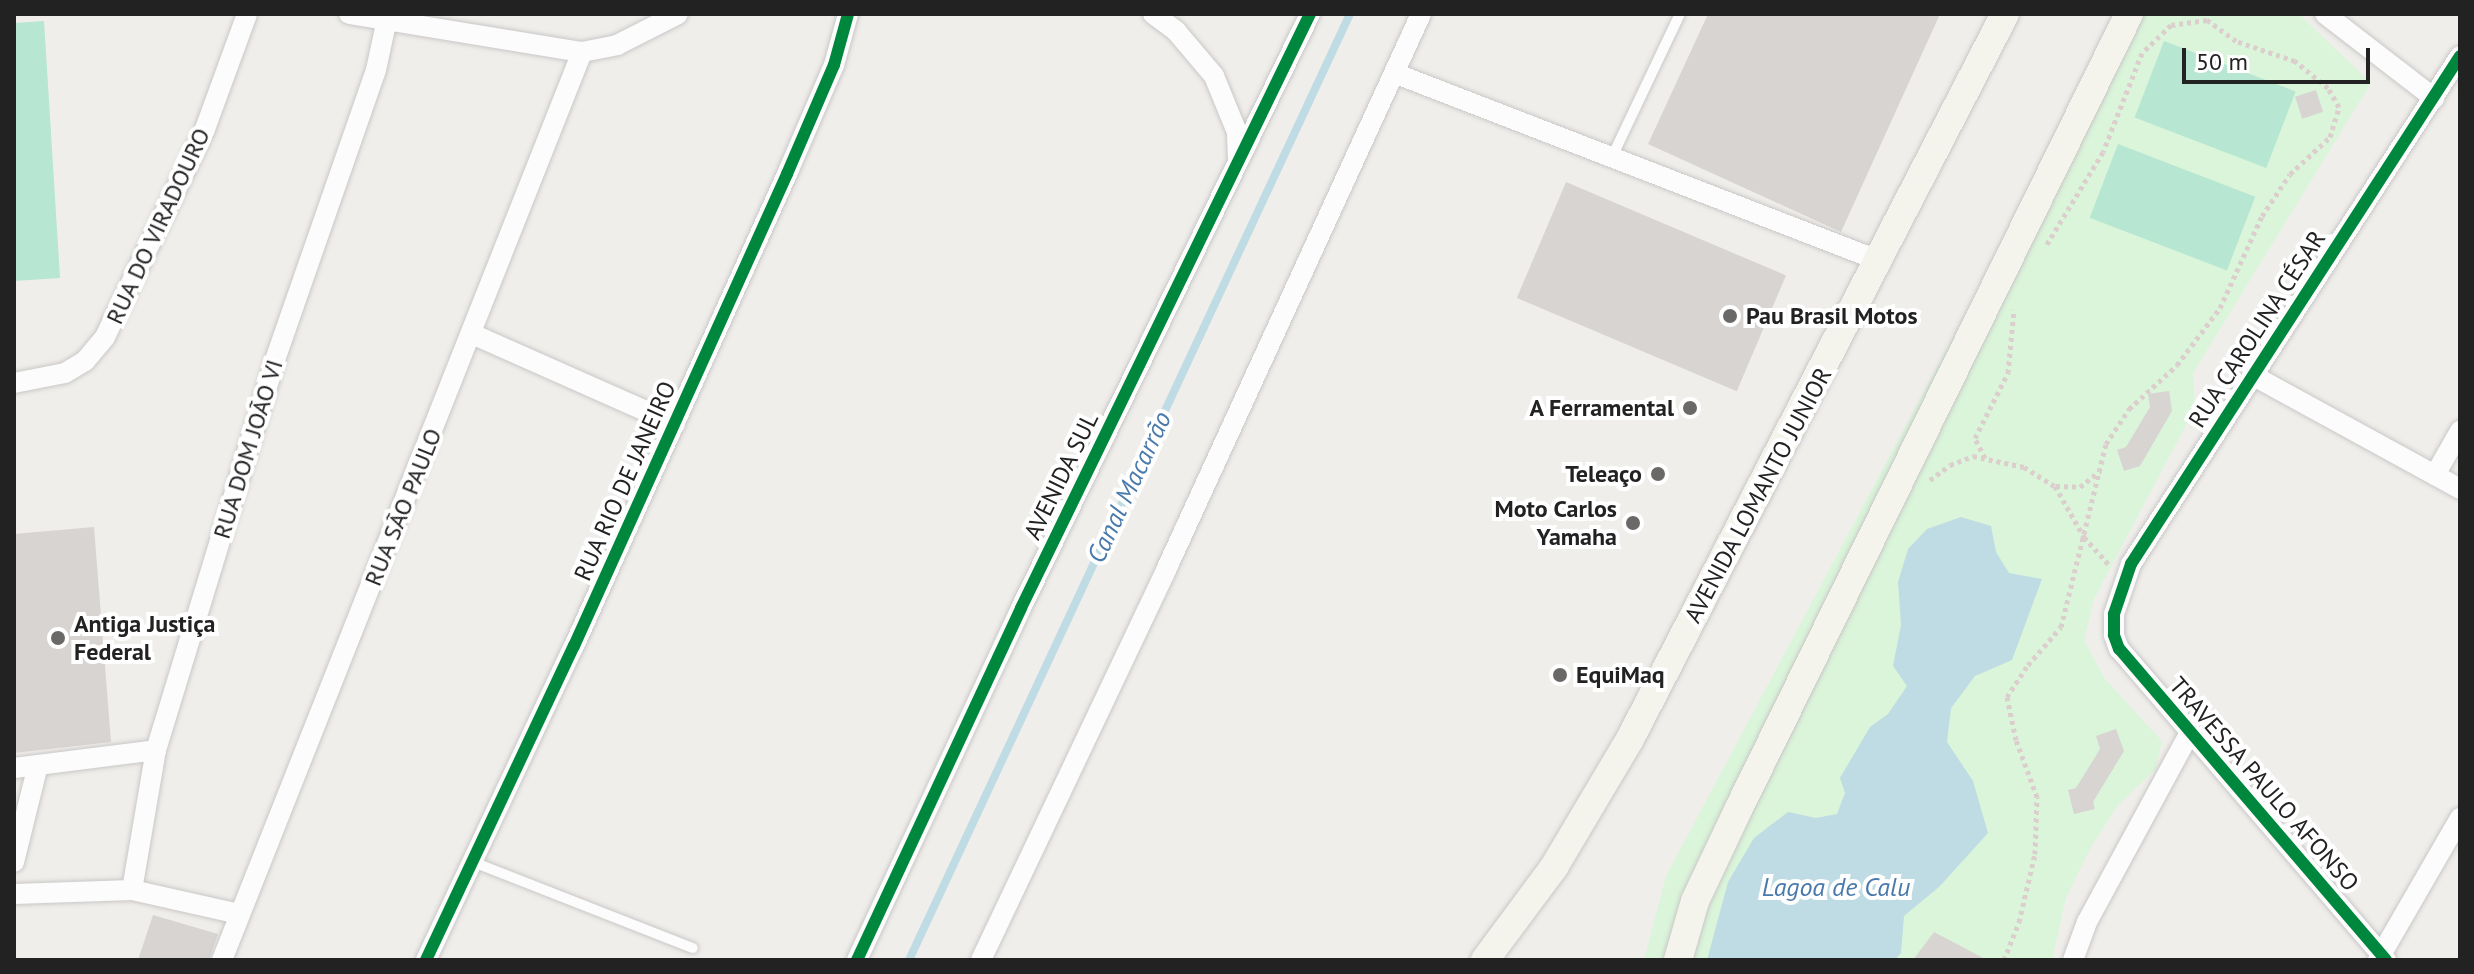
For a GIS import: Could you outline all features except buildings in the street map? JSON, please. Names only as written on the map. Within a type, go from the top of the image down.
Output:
[{"type":"main road","name":"AVENIDA LOMANTO JUNIOR","points":[[1485,960],[1554,867],[1630,739],[1880,261],[2005,14]]},
{"type":"main road","points":[[1678,960],[1695,901],[1739,808],[2129,14]]},
{"type":"street","name":"RUA DO VIRADOURO","points":[[14,383],[65,373],[85,361],[105,337],[205,129],[247,14]]},
{"type":"street","points":[[349,14],[582,52],[617,45],[645,23],[678,14]]},
{"type":"street","name":"RUA RIO DE JANEIRO","points":[[426,960],[675,424],[818,106],[834,65],[848,14]]},
{"type":"street","points":[[1153,14],[1176,31],[1214,76],[1237,132],[1238,161]]},
{"type":"street","name":"AVENIDA SUL","points":[[857,960],[1021,608],[1310,14]]},
{"type":"street","points":[[981,960],[1166,570],[1421,14]]},
{"type":"street","points":[[2325,14],[2434,98]]},
{"type":"street","name":"RUA DOM JOÃO VI","points":[[132,890],[156,750],[275,360],[345,168],[388,18]]},
{"type":"street","name":"RUA SÃO PAULO","points":[[222,960],[582,52]]},
{"type":"street","name":"RUA CAROLINA CÉSAR","points":[[2114,635],[2114,614],[2131,564],[2434,98],[2457,68]]},
{"type":"street","points":[[1394,73],[1880,261]]},
{"type":"street","points":[[472,334],[675,424]]},
{"type":"street","points":[[2252,375],[2460,489]]},
{"type":"street","points":[[2435,475],[2460,431]]},
{"type":"street","name":"TRAVESSA PAULO AFONSO","points":[[2114,635],[2119,649],[2381,958]]},
{"type":"street","points":[[2073,960],[2087,922],[2190,732]]},
{"type":"street","points":[[14,768],[156,750]]},
{"type":"street","points":[[14,862],[38,765]]},
{"type":"street","points":[[2381,958],[2460,818]]},
{"type":"street","points":[[14,894],[132,890],[239,914]]},
{"type":"lane","points":[[1612,157],[1680,14]]},
{"type":"lane","points":[[473,862],[693,948]]},
{"type":"path","points":[[2004,960],[2019,922],[2035,854],[2037,797],[2016,740],[2007,697],[2061,627],[2106,444],[2129,409],[2177,365],[2220,308],[2262,216],[2290,174],[2330,137],[2339,107],[2328,88],[2295,61],[2236,41],[2207,20],[2171,25],[2142,53],[2103,152],[2072,209],[2039,256]]},
{"type":"path","points":[[1985,458],[1975,438],[2008,373],[2015,300]]},
{"type":"path","points":[[1925,484],[1950,465],[1973,456],[2024,467],[2055,486],[2084,537],[2124,580]]},
{"type":"path","points":[[2055,486],[2080,487],[2100,471]]},
{"type":"green space","points":[[2125,14],[2299,14],[2371,83],[2193,373],[2195,408],[2094,599],[2084,640],[2105,679],[2162,741],[2156,769],[2118,805],[2091,847],[2066,898],[2052,960],[1644,960],[1666,876]]},
{"type":"green space","points":[[44,21],[60,278],[14,281],[14,23]]},
{"type":"green space","points":[[2164,41],[2296,92],[2266,168],[2135,118]]},
{"type":"green space","points":[[2118,144],[2255,197],[2227,270],[2090,218]]},
{"type":"water","name":"Lagoa de Calu","points":[[1961,517],[1991,526],[1996,552],[2009,573],[2042,579],[2012,660],[1975,676],[1951,708],[1947,742],[1973,781],[1988,833],[1939,887],[1904,916],[1901,953],[1895,960],[1707,960],[1728,882],[1754,838],[1788,812],[1816,818],[1837,814],[1845,793],[1840,778],[1870,727],[1888,714],[1907,686],[1893,666],[1901,625],[1898,582],[1908,549],[1927,529]]},
{"type":"waterway","name":"Canal Macarrão","points":[[909,960],[1350,14]]},
{"type":"cycle path","points":[[426,960],[574,646],[787,174],[834,65],[848,14]]},
{"type":"cycle path","points":[[857,960],[1021,608],[1310,14]]},
{"type":"cycle path","points":[[2386,960],[2119,649],[2114,635],[2114,614],[2131,564],[2460,56]]},
{"type":"place","name":"Pau Brasil Motos","points":[[1730,316]]},
{"type":"place","name":"A Ferramental","points":[[1690,408]]},
{"type":"place","name":"Teleaço","points":[[1658,474]]},
{"type":"place","name":"Moto Carlos Yamaha","points":[[1633,523]]},
{"type":"place","name":"Antiga Justiça Federal","points":[[58,638]]},
{"type":"place","name":"EquiMaq","points":[[1560,675]]}]
